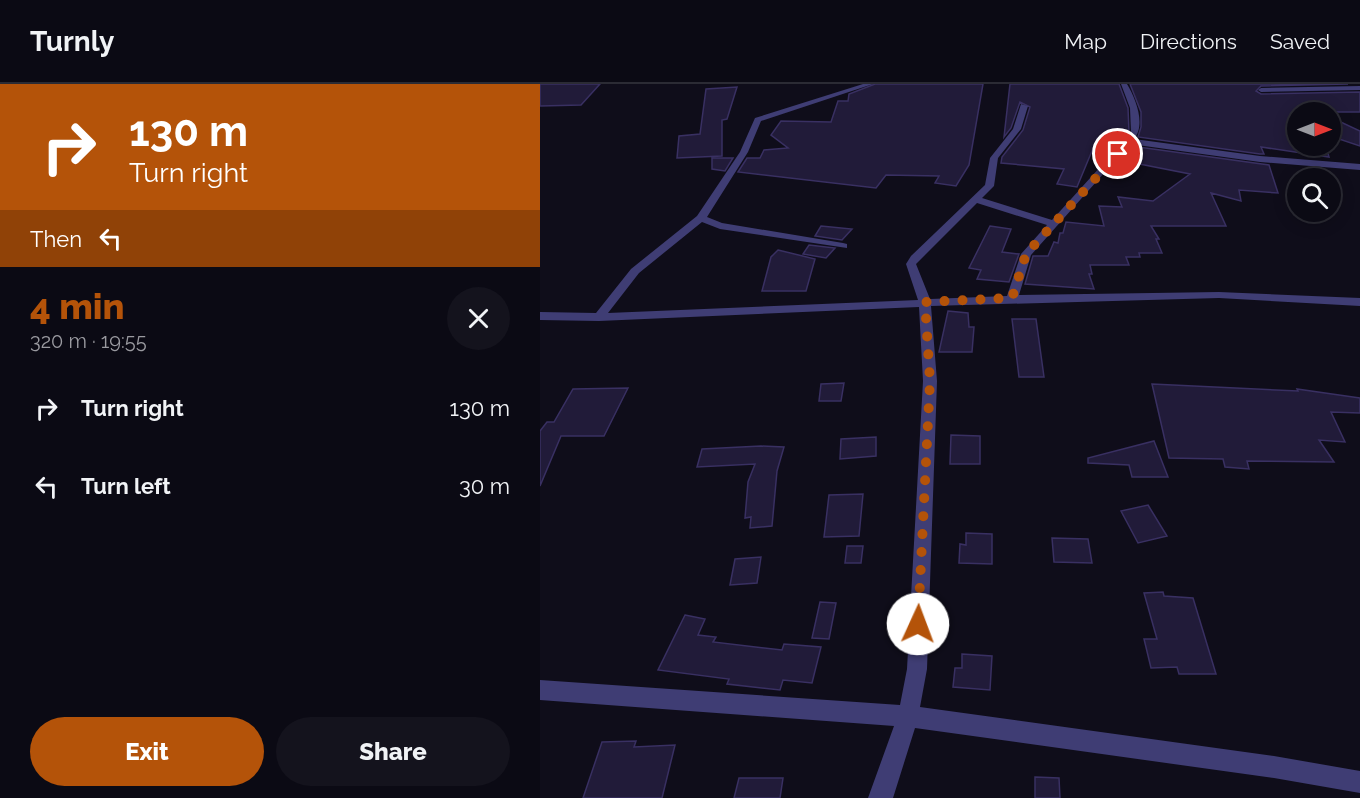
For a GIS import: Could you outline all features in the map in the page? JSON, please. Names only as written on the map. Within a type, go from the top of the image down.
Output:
[{"type":"street","points":[[599,317],[635,271],[701,218],[744,152],[758,120],[870,84]]},
{"type":"street","points":[[1012,298],[1026,254],[1052,223],[1130,141],[1137,124],[1130,94],[1124,84]]},
{"type":"street","points":[[1261,90],[1360,88]]},
{"type":"street","points":[[880,798],[885,789],[908,716],[916,669],[930,381],[925,302],[911,264],[925,247],[977,200],[993,180],[991,170],[994,157],[1001,146],[1016,132],[1024,106]]},
{"type":"street","points":[[1130,141],[1260,159],[1360,167]]},
{"type":"street","points":[[977,200],[1052,223]]},
{"type":"street","points":[[701,218],[720,226],[843,246]]},
{"type":"street","points":[[540,316],[599,317],[1012,298],[1220,295],[1360,302]]},
{"type":"street","points":[[540,690],[908,716],[1274,767],[1360,782]]},
{"type":"building","points":[[540,84],[600,84],[581,105],[540,106]]},
{"type":"building","points":[[875,84],[983,84],[969,165],[956,186],[935,183],[939,176],[886,175],[876,188],[738,172],[747,158],[760,158],[764,150],[788,148],[771,135],[781,121],[831,122],[838,101],[848,101],[849,94]]},
{"type":"building","points":[[1010,84],[1119,84],[1128,108],[1129,132],[1106,157],[1103,157],[1097,139],[1077,187],[1057,184],[1064,169],[1001,163],[1002,157],[1023,130],[1030,107],[1020,102],[1011,128],[1004,137]]},
{"type":"building","points":[[1130,84],[1348,84],[1261,86],[1256,91],[1261,94],[1360,92],[1360,112],[1341,112],[1341,102],[1287,102],[1287,151],[1261,147],[1264,154],[1138,137],[1141,112]]},
{"type":"building","points":[[737,87],[727,119],[722,120],[722,156],[677,158],[679,136],[700,134],[706,89]]},
{"type":"building","points":[[1341,122],[1360,131],[1360,146],[1341,140]]},
{"type":"building","points":[[1131,146],[1269,165],[1278,193],[1239,190],[1241,201],[1211,193],[1226,226],[1151,226],[1159,239],[1156,239],[1162,253],[1139,253],[1140,257],[1126,257],[1129,265],[1090,265],[1092,274],[1089,274],[1094,289],[1025,284],[1033,256],[1048,256],[1054,242],[1058,243],[1066,222],[1104,226],[1099,206],[1122,207],[1118,197],[1153,201],[1190,174],[1119,160]]},
{"type":"building","points":[[712,158],[733,158],[725,171],[712,169]]},
{"type":"building","points":[[821,226],[852,229],[842,240],[815,236]]},
{"type":"building","points":[[990,226],[1011,229],[1002,252],[1019,254],[1009,282],[977,279],[981,270],[969,268]]},
{"type":"building","points":[[809,245],[835,248],[826,258],[803,254]]},
{"type":"building","points":[[778,250],[815,259],[806,291],[762,291],[771,257]]},
{"type":"building","points":[[948,311],[968,313],[969,327],[974,327],[972,352],[939,352]]},
{"type":"building","points":[[1012,319],[1036,319],[1044,377],[1019,377]]},
{"type":"building","points":[[844,383],[841,401],[819,401],[821,384]]},
{"type":"building","points":[[1152,384],[1298,391],[1297,389],[1360,398],[1360,413],[1331,412],[1345,442],[1319,440],[1334,462],[1247,461],[1249,469],[1225,467],[1223,459],[1169,458]]},
{"type":"building","points":[[628,388],[604,436],[561,436],[540,486],[540,431],[547,422],[554,422],[573,389]]},
{"type":"building","points":[[951,435],[980,436],[980,464],[950,464]]},
{"type":"building","points":[[876,437],[876,456],[840,459],[841,439]]},
{"type":"building","points":[[1154,441],[1168,477],[1132,477],[1129,465],[1088,463],[1088,458]]},
{"type":"building","points":[[784,447],[777,471],[772,526],[750,528],[751,517],[745,518],[748,482],[755,464],[697,467],[702,449]]},
{"type":"building","points":[[863,494],[859,536],[824,537],[829,495]]},
{"type":"building","points":[[1148,505],[1167,536],[1138,543],[1121,511]]},
{"type":"building","points":[[966,533],[992,534],[992,564],[959,563],[960,544],[966,545]]},
{"type":"building","points":[[1052,538],[1088,539],[1092,563],[1054,562]]},
{"type":"building","points":[[847,546],[863,546],[861,563],[845,563]]},
{"type":"building","points":[[761,557],[757,583],[730,585],[735,559]]},
{"type":"building","points":[[1163,592],[1164,596],[1193,598],[1216,674],[1179,674],[1177,667],[1151,668],[1144,639],[1157,639],[1144,593]]},
{"type":"building","points":[[820,602],[836,603],[829,639],[812,638]]},
{"type":"building","points":[[685,615],[705,619],[698,635],[716,637],[713,642],[782,650],[784,644],[821,647],[812,683],[783,680],[780,690],[727,684],[729,679],[658,670]]},
{"type":"building","points":[[962,654],[992,656],[990,690],[953,687],[955,668],[962,668]]},
{"type":"building","points":[[636,741],[634,747],[675,745],[662,798],[583,798],[602,742]]},
{"type":"building","points":[[1035,777],[1059,778],[1060,798],[1035,798]]},
{"type":"building","points":[[739,778],[783,778],[780,798],[734,798]]},
{"type":"route","points":[[918,624],[923,483],[930,381],[925,302],[1012,298],[1026,254],[1052,223],[1118,154]]}]
